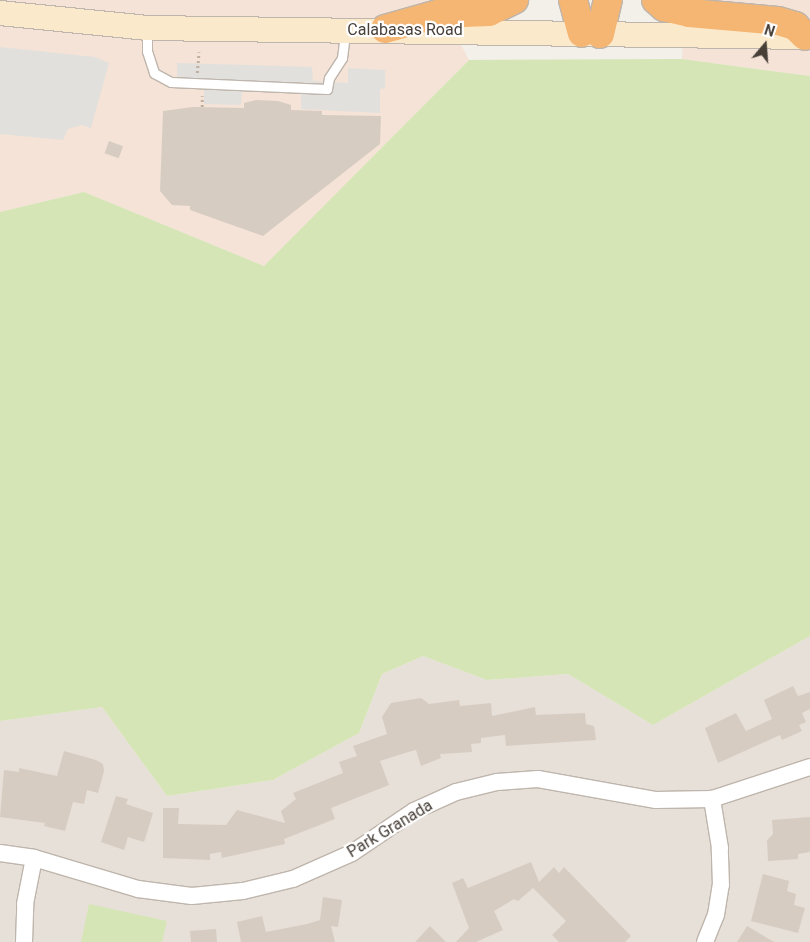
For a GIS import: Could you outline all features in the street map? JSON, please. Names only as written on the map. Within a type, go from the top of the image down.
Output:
[{"type":"highway","points":[[385,29],[438,14],[489,12],[514,0]]},
{"type":"highway","points":[[573,0],[591,34]]},
{"type":"highway","points":[[591,34],[608,0]]},
{"type":"highway","points":[[656,0],[664,7],[689,14],[778,21],[795,26],[808,36]]},
{"type":"main road","name":"Calabasas Road","points":[[0,13],[147,28],[385,29],[591,34],[808,36]]},
{"type":"street","name":"Park Granada","points":[[0,853],[34,858],[138,889],[192,896],[243,891],[293,879],[352,853],[414,811],[456,792],[497,782],[538,779],[656,800],[712,799],[810,766]]},
{"type":"street","points":[[705,942],[716,915],[720,885],[720,848],[712,799]]},
{"type":"street","points":[[24,942],[26,904],[34,858]]},
{"type":"lane","points":[[147,28],[147,51],[154,73],[171,82],[327,89],[329,78],[342,58],[345,29]]},
{"type":"shaded area","points":[[0,0],[437,0],[469,60],[264,266],[84,192],[0,212]]},
{"type":"shaded area","points":[[685,0],[810,0],[810,76],[682,59]]},
{"type":"shaded area","points":[[0,47],[95,57],[109,63],[91,128],[82,125],[68,129],[63,140],[0,134]]},
{"type":"shaded area","points":[[177,63],[312,67],[313,81],[348,83],[348,68],[385,70],[385,88],[380,89],[380,113],[301,109],[301,91],[242,89],[241,105],[204,104],[204,86],[177,85]]},
{"type":"shaded area","points":[[810,636],[810,942],[0,942],[0,721],[102,707],[167,796],[273,780],[359,733],[382,674],[423,656],[487,680],[568,674],[653,725]]},
{"type":"green space","points":[[682,59],[810,76],[810,636],[653,725],[568,674],[487,680],[423,656],[382,674],[359,733],[273,780],[167,796],[102,707],[0,721],[0,212],[84,192],[264,266],[469,60]]},
{"type":"green space","points":[[89,904],[167,921],[162,942],[81,942]]},
{"type":"building","points":[[256,100],[278,101],[291,105],[291,110],[322,111],[322,115],[381,116],[380,144],[263,236],[190,210],[190,206],[172,205],[160,191],[163,111],[193,107],[244,108],[244,103]]},
{"type":"building","points":[[109,141],[123,146],[119,158],[105,153]]},
{"type":"building","points":[[793,686],[798,696],[810,692],[810,709],[802,713],[806,722],[799,725],[802,731],[782,740],[780,735],[718,763],[705,728],[736,713],[746,731],[772,719],[764,700]]},
{"type":"building","points":[[421,698],[429,704],[459,700],[460,706],[491,703],[492,716],[535,707],[536,715],[585,713],[586,724],[594,726],[596,740],[506,746],[505,735],[481,738],[481,743],[471,744],[472,752],[440,754],[441,758],[421,766],[416,750],[408,752],[380,761],[389,785],[331,808],[335,819],[284,839],[285,844],[222,858],[221,852],[210,854],[210,860],[163,858],[163,808],[179,808],[178,824],[226,825],[237,810],[285,823],[281,811],[296,799],[293,793],[343,773],[339,762],[357,756],[353,746],[387,734],[382,717],[391,703]]},
{"type":"building","points":[[64,751],[96,760],[103,764],[104,771],[98,793],[87,790],[84,804],[73,802],[65,831],[44,826],[45,823],[0,817],[4,770],[19,772],[19,768],[57,776]]},
{"type":"building","points":[[116,796],[128,799],[126,804],[153,813],[144,842],[128,837],[124,850],[101,842]]},
{"type":"building","points":[[810,817],[810,852],[798,854],[798,859],[768,861],[767,840],[773,834],[772,820]]},
{"type":"building","points":[[531,862],[539,882],[554,867],[559,873],[564,867],[631,936],[625,942],[559,942],[552,935],[566,921],[533,888],[518,901],[514,899],[494,911],[503,930],[476,942],[456,942],[469,928],[452,883],[463,878],[468,888]]},
{"type":"building","points":[[763,874],[789,881],[787,891],[796,894],[794,905],[805,908],[798,933],[751,921]]},
{"type":"building","points":[[323,897],[342,900],[338,927],[331,926],[335,942],[241,942],[237,922],[262,916],[266,932],[307,924],[320,920]]},
{"type":"building","points":[[430,926],[446,942],[415,942]]},
{"type":"building","points":[[747,926],[774,942],[737,942]]},
{"type":"building","points":[[216,929],[217,942],[191,942],[190,931]]}]
